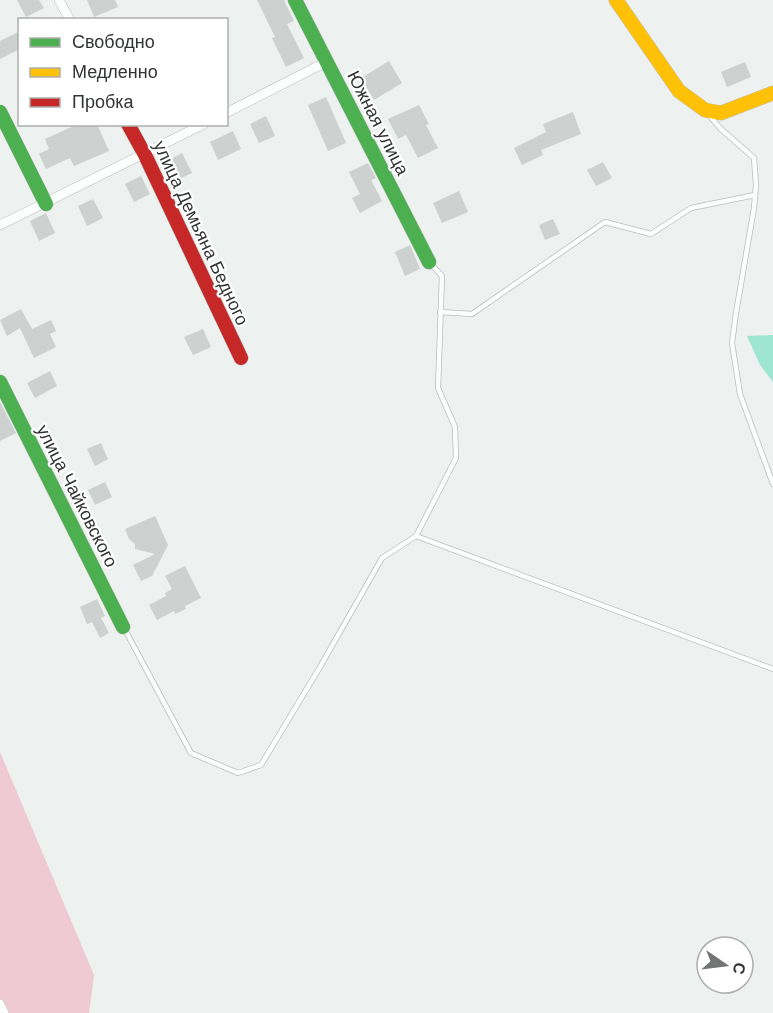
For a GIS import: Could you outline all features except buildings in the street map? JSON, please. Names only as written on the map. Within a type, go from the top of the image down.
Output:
[{"type":"street","points":[[59,0],[69,18]]},
{"type":"street","name":"Южная улица","points":[[295,0],[429,262]]},
{"type":"street","points":[[616,0],[679,91],[705,110],[721,112],[773,93]]},
{"type":"street","points":[[228,112],[326,62]]},
{"type":"street","points":[[0,112],[46,204]]},
{"type":"street","name":"улица Демьяна Бедного","points":[[129,126],[145,154],[241,358]]},
{"type":"street","points":[[0,225],[200,126]]},
{"type":"street","name":"улица Чайковского","points":[[0,382],[123,627]]},
{"type":"street","points":[[0,1004],[4,1013]]},
{"type":"lane","points":[[705,110],[721,129],[754,158],[755,195],[732,343],[740,394],[773,484]]},
{"type":"lane","points":[[440,312],[472,314],[605,222],[651,234],[691,208],[755,195]]},
{"type":"lane","points":[[123,627],[191,753],[238,773],[261,765],[382,558],[416,536],[456,458],[455,427],[438,388],[442,276],[429,262]]},
{"type":"lane","points":[[416,536],[773,669]]},
{"type":"shaded area","points":[[773,335],[773,382],[760,365],[747,336]]},
{"type":"shaded area","points":[[0,752],[94,975],[89,1013],[0,1013]]},
{"type":"traffic: fast","points":[[295,0],[429,262]]},
{"type":"traffic: fast","points":[[0,112],[46,204]]},
{"type":"traffic: fast","points":[[0,382],[123,627]]},
{"type":"traffic: slow","points":[[616,0],[679,91],[705,110],[721,113],[773,93]]},
{"type":"traffic: jam","points":[[129,126],[241,358]]}]
